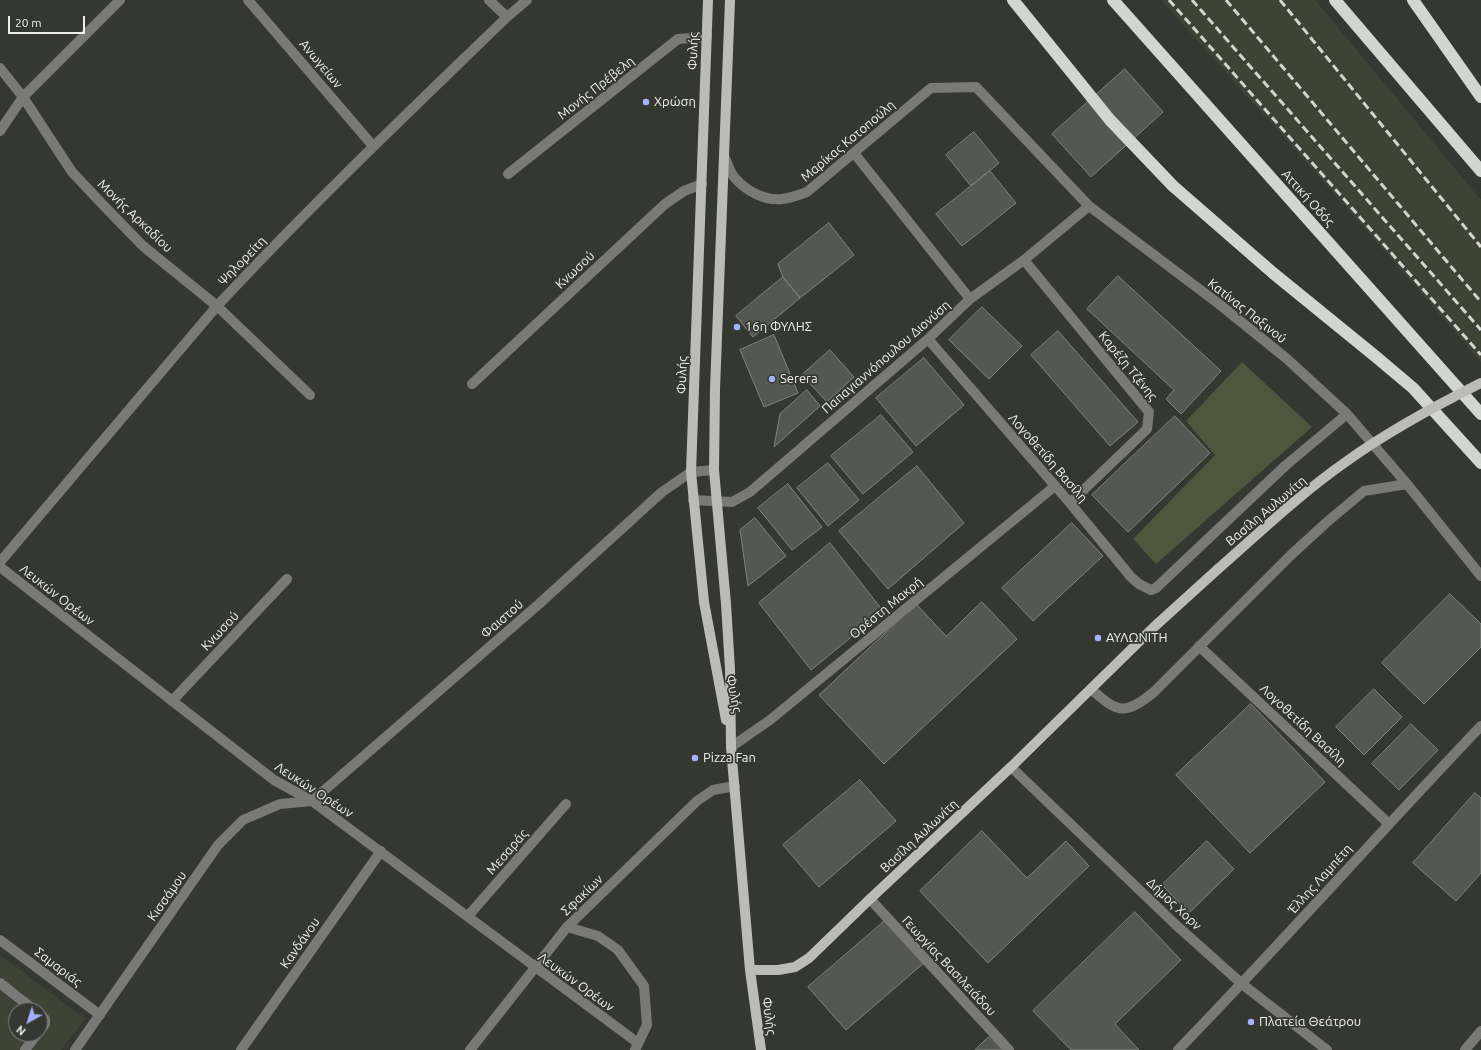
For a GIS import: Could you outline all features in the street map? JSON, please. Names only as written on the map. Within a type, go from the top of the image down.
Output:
[{"type":"highway","points":[[1013,0],[1110,120],[1173,186],[1273,273],[1370,351],[1413,388],[1481,463]]},
{"type":"highway","name":"Αττική Οδός","points":[[1113,0],[1481,414]]},
{"type":"highway","points":[[1335,0],[1481,170]]},
{"type":"highway","points":[[1412,0],[1481,97]]},
{"type":"main road","name":"Φυλής","points":[[708,0],[691,472],[704,602],[731,747]]},
{"type":"main road","name":"Φυλής","points":[[730,0],[715,389],[714,470],[726,604],[730,668],[731,747],[734,786],[750,970],[761,1050]]},
{"type":"main road","name":"Βασίλη Αυλωνίτη","points":[[750,970],[778,970],[795,967],[809,958],[1011,767],[1154,627],[1290,505],[1346,461],[1408,422],[1481,383]]},
{"type":"street","points":[[0,131],[23,97],[120,0]]},
{"type":"street","name":"Ανωγείων","points":[[248,0],[373,146]]},
{"type":"street","points":[[489,0],[507,17]]},
{"type":"street","name":"Ψηλορείτη","points":[[0,562],[217,306],[247,273],[373,146],[507,17],[527,0]]},
{"type":"street","name":"Μονής Πρέβελη","points":[[508,174],[678,39],[707,37]]},
{"type":"street","name":"Μονής Αρκαδίου","points":[[0,68],[23,97],[72,172],[107,209],[143,246],[217,306],[310,395]]},
{"type":"street","name":"Μαρίκας Κοτοπούλη","points":[[725,158],[734,178],[748,190],[763,197],[782,199],[806,192],[931,88],[976,87]]},
{"type":"street","name":"Κατίνας Παξινού","points":[[976,87],[1088,206],[1218,304],[1286,358],[1346,414],[1407,484],[1481,576]]},
{"type":"street","points":[[854,153],[970,299]]},
{"type":"street","name":"Κνωσού","points":[[472,384],[665,204],[684,191],[702,184]]},
{"type":"street","name":"Παπαγιαννόπουλου Διονύση","points":[[693,500],[732,502],[750,492],[928,339],[970,299],[1024,260],[1088,206]]},
{"type":"street","name":"Καρέζη Τζένης","points":[[1024,260],[1149,412],[1147,429],[1070,503]]},
{"type":"street","name":"Λογοθετίδη Βασίλη","points":[[928,339],[1070,503],[1131,577],[1138,584],[1151,590]]},
{"type":"street","name":"Βασίλη Αυλωνίτη","points":[[1151,590],[1156,588],[1285,466],[1346,414]]},
{"type":"street","name":"Φαιστού","points":[[312,801],[539,604],[662,492],[691,472],[714,470]]},
{"type":"street","points":[[1090,689],[1108,704],[1115,707],[1129,709],[1140,703],[1154,692],[1199,646],[1327,522],[1364,491],[1407,484]]},
{"type":"street","name":"Ορέστη Μακρή","points":[[731,747],[770,720],[1055,486]]},
{"type":"street","name":"Λευκών Ορέων","points":[[0,567],[274,780],[312,801],[381,851],[535,967],[637,1047]]},
{"type":"street","name":"Κνωσού","points":[[172,702],[287,579]]},
{"type":"street","name":"Λογοθετίδη Βασίλη","points":[[1199,646],[1388,823]]},
{"type":"street","name":"Έλλης Λαμπέτη","points":[[1178,1050],[1242,984],[1388,823],[1481,726]]},
{"type":"street","name":"Δήμος Χορν","points":[[1011,767],[1175,924],[1242,984],[1327,1050]]},
{"type":"street","name":"Σφακίων","points":[[470,1050],[567,927],[696,801],[713,790],[734,786]]},
{"type":"street","name":"Κισσάμου","points":[[75,1050],[218,845],[243,820],[280,804],[312,801]]},
{"type":"street","name":"Μεσαράς","points":[[468,916],[566,804]]},
{"type":"street","name":"Κανδάνου","points":[[241,1050],[381,851]]},
{"type":"street","name":"Γεωργίας Βασιλειάδου","points":[[870,899],[1009,1050]]},
{"type":"street","points":[[567,927],[598,936],[618,950],[644,986],[647,1025],[637,1047]]},
{"type":"street","name":"Σαμαριάς","points":[[0,940],[100,1015]]},
{"type":"street","points":[[0,985],[23,1002]]},
{"type":"street","points":[[1465,1050],[1481,1031]]},
{"type":"shaded area","points":[[1161,0],[1315,0],[1481,200],[1481,362],[1335,194]]},
{"type":"shaded area","points":[[0,955],[85,1019],[61,1050],[0,1050]]},
{"type":"green space","points":[[1242,362],[1312,427],[1156,564],[1133,539],[1215,455],[1186,421]]},
{"type":"building","points":[[1125,69],[1163,112],[1091,177],[1052,134]]},
{"type":"building","points":[[974,132],[999,163],[971,186],[946,155]]},
{"type":"building","points":[[990,171],[1016,203],[962,246],[936,214]]},
{"type":"building","points":[[829,223],[854,255],[800,298],[783,277],[778,264]]},
{"type":"building","points":[[1118,276],[1221,371],[1181,414],[1166,399],[1174,390],[1087,309]]},
{"type":"building","points":[[783,277],[800,298],[753,337],[736,316]]},
{"type":"building","points":[[982,307],[1022,346],[989,379],[949,340]]},
{"type":"building","points":[[1058,331],[1138,422],[1110,446],[1031,355]]},
{"type":"building","points":[[774,335],[798,393],[764,407],[740,350]]},
{"type":"building","points":[[830,350],[854,377],[827,402],[802,375]]},
{"type":"building","points":[[924,358],[964,405],[916,446],[876,398]]},
{"type":"building","points":[[807,390],[820,406],[774,447],[780,414]]},
{"type":"building","points":[[881,415],[913,452],[863,494],[831,456]]},
{"type":"building","points":[[1175,416],[1210,453],[1128,532],[1092,495]]},
{"type":"building","points":[[828,463],[859,500],[828,526],[797,488]]},
{"type":"building","points":[[917,466],[964,523],[888,589],[839,531]]},
{"type":"building","points":[[788,484],[822,527],[792,550],[758,508]]},
{"type":"building","points":[[755,518],[786,556],[748,586],[740,530]]},
{"type":"building","points":[[1072,523],[1103,556],[1033,621],[1002,588]]},
{"type":"building","points":[[830,543],[883,611],[811,670],[759,603]]},
{"type":"building","points":[[1450,594],[1481,624],[1481,647],[1424,704],[1382,663]]},
{"type":"building","points":[[982,602],[1017,639],[884,764],[819,695],[916,604],[946,636]]},
{"type":"building","points":[[1374,689],[1402,717],[1364,755],[1336,727]]},
{"type":"building","points":[[1251,704],[1325,782],[1250,853],[1176,775]]},
{"type":"building","points":[[1411,724],[1438,750],[1399,790],[1372,764]]},
{"type":"building","points":[[860,780],[896,821],[819,887],[783,845]]},
{"type":"building","points":[[1475,793],[1481,798],[1481,873],[1456,901],[1413,863]]},
{"type":"building","points":[[982,831],[1027,878],[1066,841],[1089,866],[988,963],[920,891]]},
{"type":"building","points":[[1207,841],[1234,869],[1189,913],[1162,885]]},
{"type":"building","points":[[1135,912],[1181,960],[1115,1024],[1139,1050],[1071,1050],[1033,1011]]},
{"type":"building","points":[[887,919],[925,962],[846,1030],[808,987]]},
{"type":"building","points":[[992,1034],[1007,1050],[975,1050]]},
{"type":"railway","points":[[1169,0],[1481,355]]},
{"type":"railway","points":[[1192,0],[1481,330]]},
{"type":"railway","points":[[1226,0],[1481,302]]},
{"type":"railway","points":[[1280,0],[1481,247]]},
{"type":"place","name":"Χρώση","points":[[646,102]]},
{"type":"place","name":"16η ΦΥΛΗΣ","points":[[737,327]]},
{"type":"place","name":"Serera","points":[[772,379]]},
{"type":"place","name":"ΑΥΛΩΝΙΤΗ","points":[[1098,638]]},
{"type":"place","name":"Pizza Fan","points":[[695,758]]},
{"type":"place","name":"Πλατεία Θεάτρου","points":[[1251,1022]]}]
